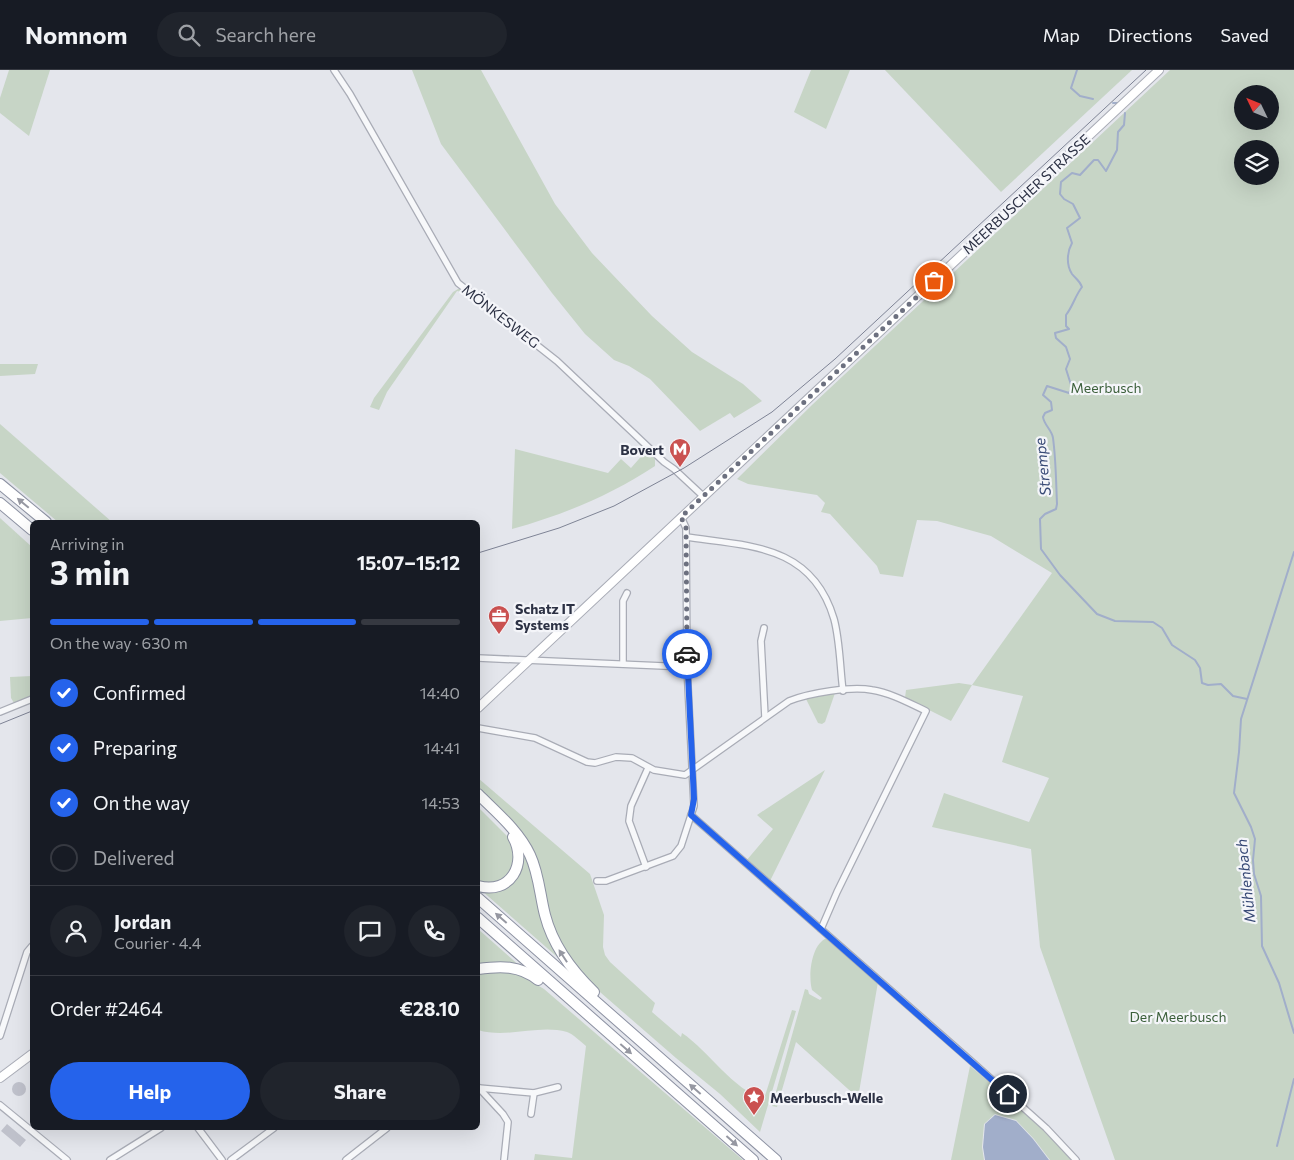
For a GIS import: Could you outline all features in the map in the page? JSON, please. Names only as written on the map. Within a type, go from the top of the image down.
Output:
[{"type":"highway","points":[[0,484],[44,520]]},
{"type":"highway","points":[[0,503],[30,528]]},
{"type":"highway","points":[[480,796],[508,824],[525,845],[534,867],[551,936],[562,956],[578,977],[603,1000],[616,1020]]},
{"type":"highway","points":[[480,803],[514,837],[519,852],[517,868],[506,882],[497,887],[480,886]]},
{"type":"highway","points":[[480,900],[776,1160]]},
{"type":"highway","points":[[480,920],[753,1160]]},
{"type":"highway","points":[[480,969],[503,966],[527,973],[575,1012],[589,1017]]},
{"type":"main road","name":"MEERBUSCHER STRASSE","points":[[480,706],[1159,70]]},
{"type":"main road","points":[[0,1078],[30,1056]]},
{"type":"street","name":"MÖNKESWEG","points":[[334,70],[350,94],[458,283],[557,361],[664,462],[704,496]]},
{"type":"street","points":[[597,881],[606,881],[646,867],[677,853],[691,815],[694,799],[687,667],[686,537],[685,524],[681,517]]},
{"type":"street","points":[[686,537],[752,545],[773,551],[794,562],[811,577],[825,596],[834,619],[843,691]]},
{"type":"street","points":[[623,664],[623,601],[627,593]]},
{"type":"street","points":[[764,628],[761,640],[765,717]]},
{"type":"street","points":[[480,658],[687,667]]},
{"type":"street","points":[[480,728],[535,738],[587,762],[595,763],[622,757],[632,758],[648,768],[686,775],[765,717],[789,701],[805,694],[871,690],[893,696],[926,711],[837,892],[821,929]]},
{"type":"street","points":[[0,712],[30,700]]},
{"type":"street","points":[[646,867],[629,821],[631,806],[648,768]]},
{"type":"street","points":[[691,815],[969,1059],[1046,1128],[1076,1160]]},
{"type":"street","points":[[1,1033],[27,952],[30,948]]},
{"type":"street","points":[[480,1088],[534,1093],[558,1087]]},
{"type":"street","points":[[480,1090],[503,1114],[508,1122],[504,1160]]},
{"type":"street","points":[[531,1114],[534,1093]]},
{"type":"street","points":[[0,1105],[30,1130]]},
{"type":"street","points":[[30,1130],[67,1160]]},
{"type":"street","points":[[110,1160],[157,1130]]},
{"type":"street","points":[[200,1130],[222,1160]]},
{"type":"street","points":[[231,1160],[271,1130]]},
{"type":"street","points":[[346,1160],[384,1130]]},
{"type":"green space","points":[[9,70],[50,70],[29,136],[0,113],[0,98]]},
{"type":"green space","points":[[412,70],[481,70],[555,204],[592,253],[652,316],[692,352],[743,384],[762,401],[734,418],[730,413],[700,431],[650,379],[629,366],[614,360],[585,334],[552,293],[441,144]]},
{"type":"green space","points":[[811,70],[850,70],[826,129],[794,112]]},
{"type":"green space","points":[[885,70],[1132,70],[1001,192]]},
{"type":"green space","name":"Meerbusch","points":[[1170,70],[1294,70],[1294,1160],[1115,1160],[1040,947],[1031,849],[932,827],[944,793],[1029,822],[1049,778],[1002,762],[1023,696],[972,685],[1052,573],[991,536],[937,521],[917,520],[903,577],[880,574],[877,566],[830,514],[821,512],[825,503],[817,495],[748,484],[737,479],[813,404]]},
{"type":"green space","points":[[463,289],[513,328],[462,292],[457,291],[387,392],[379,410],[370,407],[374,398],[453,292]]},
{"type":"green space","points":[[0,364],[38,364],[35,374],[0,376]]},
{"type":"green space","points":[[0,424],[110,520],[56,520],[0,473]]},
{"type":"green space","points":[[639,440],[655,459],[655,466],[621,486],[586,503],[512,529],[515,449],[608,473],[621,459],[631,468],[646,451],[637,442]]},
{"type":"green space","points":[[0,518],[30,545],[30,618],[0,621]]},
{"type":"green space","points":[[30,676],[30,697],[14,703],[11,698],[10,677]]},
{"type":"green space","points":[[959,683],[972,685],[951,721],[905,698],[906,690]]},
{"type":"green space","points":[[835,693],[825,722],[822,724],[818,723],[806,699]]},
{"type":"green space","points":[[825,770],[770,881],[746,861],[773,829],[757,815]]},
{"type":"green space","points":[[480,780],[590,874],[604,915],[603,947],[605,955],[610,962],[655,1003],[652,1012],[681,1037],[682,1033],[692,1041],[742,1087],[764,1099],[792,1010],[796,1011],[760,1132],[720,1094],[593,986],[565,952],[551,922],[539,869],[496,809],[480,791]]},
{"type":"green space","points":[[480,809],[509,838],[512,845],[514,865],[507,875],[499,881],[491,883],[480,882]]},
{"type":"green space","points":[[522,846],[563,962],[481,890],[503,887]]},
{"type":"green space","points":[[480,931],[522,968],[480,967]]},
{"type":"green space","points":[[827,938],[878,982],[858,1098],[796,1042],[777,1107],[772,1106],[805,989],[808,990],[809,994],[820,1000],[822,998],[812,990],[810,977],[814,953],[822,941]]},
{"type":"green space","points":[[515,972],[544,989],[743,1160],[534,1160],[535,1154],[572,1158],[586,1046],[569,1033],[556,1030],[500,1033],[480,1030],[480,974]]},
{"type":"green space","points":[[970,1066],[1045,1130],[1072,1160],[1050,1160],[1016,1120],[995,1114],[984,1124],[982,1147],[984,1160],[951,1160]]},
{"type":"water","points":[[995,1115],[1016,1121],[1049,1160],[985,1160],[983,1147],[985,1124]]},
{"type":"building","points":[[19,1082],[24,1084],[26,1089],[24,1094],[19,1096],[14,1094],[12,1089],[14,1084]]},
{"type":"building","points":[[7,1124],[26,1140],[20,1147],[1,1131]]},
{"type":"waterway","name":"Strempe","points":[[1077,70],[1071,88],[1080,96],[1093,99]]},
{"type":"waterway","name":"Strempe","points":[[1113,103],[1118,103]]},
{"type":"waterway","name":"Strempe","points":[[1125,113],[1124,125],[1118,132],[1117,150],[1106,171],[1098,160],[1094,160],[1080,175],[1072,173],[1061,182],[1060,194],[1064,199],[1073,204],[1080,218],[1067,228],[1072,243],[1069,250],[1069,267],[1082,287],[1066,315],[1066,326],[1069,329],[1055,333],[1056,338],[1066,347],[1070,359],[1066,369],[1072,388],[1069,393],[1047,386],[1043,395],[1051,402],[1052,410],[1045,413],[1043,417],[1053,438],[1057,504],[1056,509],[1045,514],[1040,519],[1041,549],[1060,575],[1097,614],[1115,621],[1153,622],[1162,628],[1172,645],[1195,660],[1200,668],[1202,683],[1208,685],[1221,684],[1233,696],[1247,699]]},
{"type":"waterway","name":"Mühlenbach","points":[[1294,552],[1241,719],[1234,793],[1255,839],[1253,860],[1254,874],[1261,896],[1262,946],[1279,983],[1294,1033]]},
{"type":"waterway","name":"Mühlenbach","points":[[1277,1146],[1294,1079]]},
{"type":"tram line","points":[[480,552],[559,528],[614,506],[684,468],[772,412],[835,359],[1146,70]]},
{"type":"tram line","points":[[0,724],[30,712]]},
{"type":"way so far","points":[[687,654],[686,528],[681,517],[934,281]]},
{"type":"place","name":"Bovert","points":[[680,468]]},
{"type":"place","name":"Schatz IT Systems","points":[[499,635]]},
{"type":"place","name":"Meerbusch-Welle","points":[[754,1116]]},
{"type":"route","points":[[687,654],[694,799],[691,815],[1008,1094]]},
{"type":"park label","name":"Der Meerbusch","points":[[1178,1016]]}]
